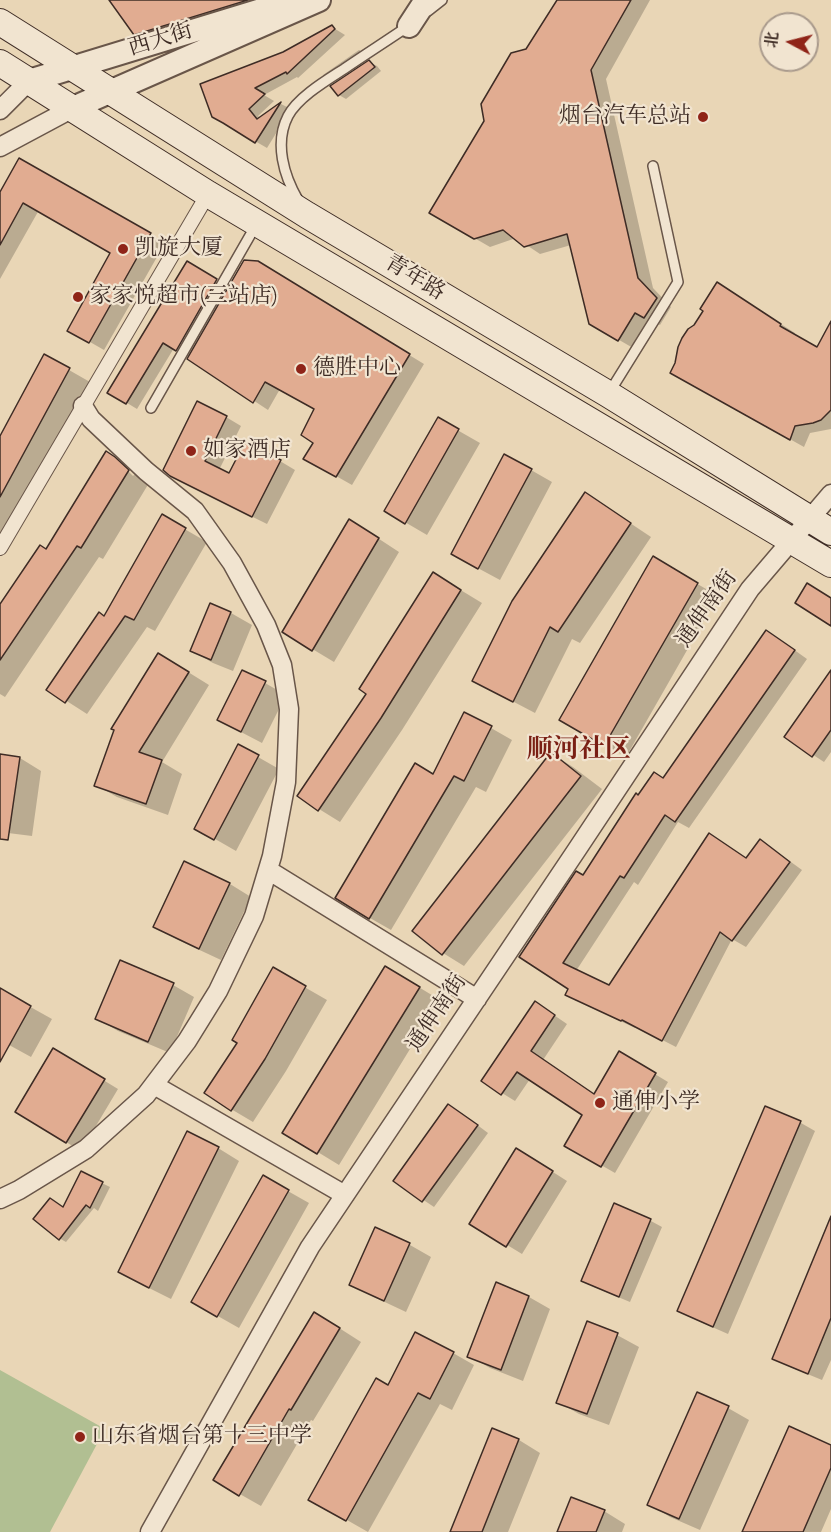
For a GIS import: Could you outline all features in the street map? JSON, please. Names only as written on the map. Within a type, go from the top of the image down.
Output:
[{"type":"main road","name":"青年路","points":[[0,22],[307,215],[608,394],[820,525]]},
{"type":"main road","name":"青年路","points":[[0,63],[208,194],[831,564]]},
{"type":"street","name":"西大街","points":[[29,81],[294,0]]},
{"type":"street","name":"西大街","points":[[73,108],[319,0]]},
{"type":"street","points":[[409,26],[426,0]]},
{"type":"street","points":[[0,110],[29,81]]},
{"type":"street","points":[[0,147],[73,108]]},
{"type":"street","points":[[0,548],[208,194]]},
{"type":"street","points":[[0,1199],[20,1191],[86,1149],[146,1095],[187,1041],[218,991],[254,916],[272,856],[286,782],[289,708],[282,666],[266,625],[232,563],[195,511],[147,471],[91,419],[83,406]]},
{"type":"street","name":"通伸南街","points":[[150,1532],[310,1247],[750,588],[793,540],[820,525],[831,494]]},
{"type":"street","points":[[268,870],[477,999]]},
{"type":"street","points":[[154,1084],[345,1195]]},
{"type":"lane","points":[[307,215],[289,185],[283,166],[282,147],[288,116],[296,104],[321,84],[409,26],[442,0]]},
{"type":"lane","points":[[608,394],[678,282],[653,166]]},
{"type":"lane","points":[[151,408],[257,223]]},
{"type":"green space","points":[[0,1370],[105,1429],[50,1532],[0,1532]]},
{"type":"building","points":[[109,0],[248,0],[134,35]]},
{"type":"building","points":[[557,0],[631,0],[591,70],[638,278],[657,298],[644,318],[635,313],[618,341],[589,324],[567,234],[524,247],[503,230],[474,239],[429,213],[484,121],[481,104],[511,53],[526,49]]},
{"type":"building","points":[[332,25],[335,29],[287,74],[286,72],[255,88],[265,94],[249,109],[257,119],[281,102],[255,143],[212,117],[200,84],[283,52]]},
{"type":"building","points":[[369,60],[375,67],[338,96],[330,86]]},
{"type":"building","name":"凯旋大厦","points":[[19,158],[151,233],[89,343],[67,331],[110,253],[23,203],[0,245],[0,192]]},
{"type":"building","name":"德胜中心","points":[[244,260],[258,261],[410,354],[336,477],[303,459],[313,443],[301,435],[314,409],[265,382],[253,403],[187,359]]},
{"type":"building","points":[[187,261],[217,279],[176,351],[163,343],[126,404],[107,393]]},
{"type":"building","points":[[717,282],[781,324],[780,326],[817,347],[831,321],[831,410],[821,420],[795,426],[790,440],[670,373],[682,338],[703,311],[700,309]]},
{"type":"building","points":[[44,354],[70,368],[0,497],[0,436]]},
{"type":"building","name":"如家酒店","points":[[197,401],[227,416],[205,461],[229,473],[245,442],[281,460],[252,517],[170,476],[163,470]]},
{"type":"building","points":[[438,417],[459,429],[405,524],[384,511]]},
{"type":"building","points":[[106,451],[129,470],[81,548],[77,546],[0,660],[0,604],[40,545],[46,549]]},
{"type":"building","points":[[504,454],[532,469],[478,569],[451,554]]},
{"type":"building","points":[[585,492],[631,523],[558,632],[550,627],[513,702],[472,681],[512,601]]},
{"type":"building","points":[[162,514],[186,528],[134,620],[125,616],[65,703],[46,690],[99,612],[104,616]]},
{"type":"building","points":[[349,519],[379,538],[312,651],[282,632]]},
{"type":"building","points":[[653,556],[698,583],[604,746],[559,720]]},
{"type":"building","points":[[433,572],[461,590],[381,718],[318,811],[297,796],[366,694],[359,689]]},
{"type":"building","points":[[807,583],[831,598],[831,626],[795,603]]},
{"type":"building","points":[[210,603],[231,612],[211,660],[190,651]]},
{"type":"building","points":[[766,630],[795,650],[675,822],[665,815],[624,878],[620,876],[563,963],[609,985],[709,833],[746,858],[760,839],[790,862],[732,941],[720,932],[662,1041],[622,1020],[565,995],[568,989],[519,957],[576,871],[583,875],[636,793],[638,795],[654,772],[663,778]]},
{"type":"building","points":[[158,653],[189,672],[139,752],[162,760],[146,804],[94,786],[114,730],[111,729]]},
{"type":"building","points":[[242,670],[266,681],[241,732],[217,720]]},
{"type":"building","points":[[831,670],[831,730],[812,757],[784,737]]},
{"type":"building","points":[[464,712],[492,726],[464,781],[454,776],[369,919],[335,898],[415,763],[433,774]]},
{"type":"building","points":[[238,744],[259,755],[214,840],[194,829]]},
{"type":"building","points":[[551,752],[581,776],[442,955],[412,931]]},
{"type":"building","points":[[0,754],[20,757],[8,840],[0,839]]},
{"type":"building","points":[[184,861],[230,883],[199,949],[153,927]]},
{"type":"building","points":[[120,960],[174,983],[148,1042],[95,1019]]},
{"type":"building","points":[[385,966],[420,987],[317,1154],[282,1133]]},
{"type":"building","points":[[273,967],[306,986],[265,1059],[231,1111],[204,1093],[237,1043],[232,1040]]},
{"type":"building","points":[[0,988],[31,1006],[0,1062]]},
{"type":"building","points":[[535,1001],[555,1015],[531,1051],[594,1094],[619,1051],[656,1073],[601,1167],[564,1146],[582,1115],[517,1072],[501,1095],[481,1081]]},
{"type":"building","points":[[53,1048],[105,1079],[66,1143],[15,1112]]},
{"type":"building","points":[[448,1104],[478,1125],[422,1202],[393,1181]]},
{"type":"building","points":[[765,1106],[801,1121],[713,1327],[677,1311]]},
{"type":"building","points":[[187,1131],[219,1147],[149,1288],[118,1272]]},
{"type":"building","points":[[516,1148],[553,1171],[506,1247],[469,1224]]},
{"type":"building","points":[[81,1171],[103,1182],[90,1208],[86,1205],[59,1240],[33,1219],[50,1198],[63,1207]]},
{"type":"building","points":[[263,1175],[289,1190],[217,1317],[191,1302]]},
{"type":"building","points":[[614,1203],[651,1219],[619,1297],[581,1281]]},
{"type":"building","points":[[831,1216],[831,1318],[808,1374],[772,1359]]},
{"type":"building","points":[[375,1227],[410,1243],[384,1301],[349,1285]]},
{"type":"building","points":[[496,1282],[529,1296],[501,1370],[467,1357]]},
{"type":"building","points":[[314,1312],[340,1328],[291,1410],[289,1409],[239,1496],[213,1480]]},
{"type":"building","points":[[587,1321],[618,1333],[587,1414],[556,1403]]},
{"type":"building","points":[[415,1332],[454,1352],[430,1399],[418,1393],[346,1521],[308,1500],[376,1378],[388,1385]]},
{"type":"building","points":[[697,1392],[729,1406],[679,1519],[647,1505]]},
{"type":"building","points":[[789,1426],[831,1445],[831,1468],[803,1532],[742,1532]]},
{"type":"building","points":[[492,1428],[519,1439],[482,1532],[450,1532]]},
{"type":"building","points":[[571,1497],[605,1510],[596,1532],[557,1532]]},
{"type":"place","name":"烟台汽车总站","points":[[703,117]]},
{"type":"place","name":"凯旋大厦","points":[[123,249]]},
{"type":"place","name":"家家悦超市(三站店)","points":[[78,297]]},
{"type":"place","name":"德胜中心","points":[[301,369]]},
{"type":"place","name":"如家酒店","points":[[191,451]]},
{"type":"place","name":"通伸小学","points":[[600,1103]]},
{"type":"place","name":"山东省烟台第十三中学","points":[[80,1437]]},
{"type":"district","name":"顺河社区","points":[[579,752]]}]
